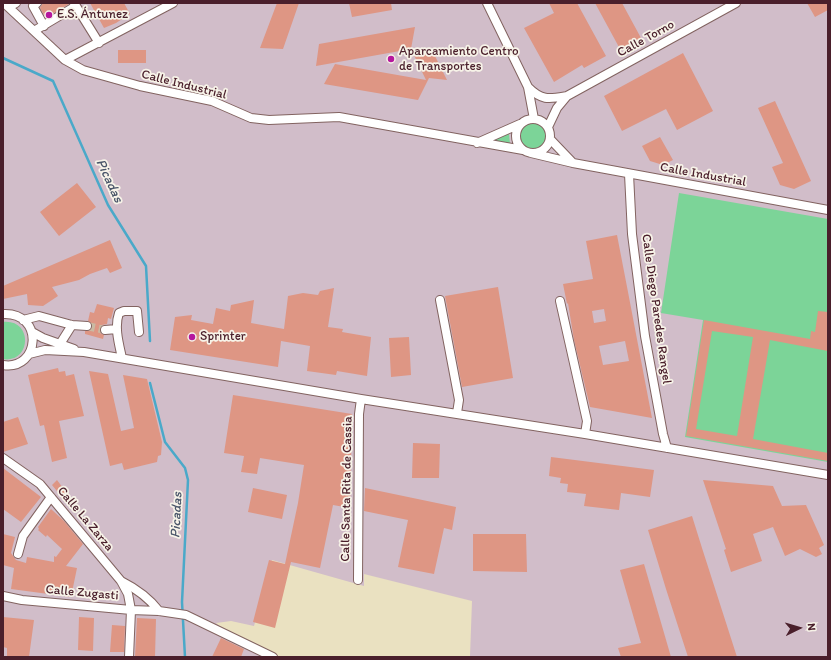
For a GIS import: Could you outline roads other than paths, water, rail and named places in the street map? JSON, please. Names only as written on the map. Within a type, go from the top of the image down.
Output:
[{"type":"street","points":[[7,5],[16,3]]},
{"type":"street","points":[[37,3],[33,6],[44,26]]},
{"type":"street","points":[[65,60],[173,3]]},
{"type":"street","points":[[487,3],[528,87],[534,118]]},
{"type":"street","name":"Calle Torno","points":[[528,87],[536,96],[548,99],[567,96],[736,3]]},
{"type":"street","points":[[34,32],[75,4],[99,43]]},
{"type":"street","name":"Calle Industrial","points":[[7,5],[65,60],[83,70],[140,86],[212,101],[251,118],[269,120],[339,117],[523,150]]},
{"type":"street","name":"Calle Torno","points":[[548,127],[557,108],[567,96]]},
{"type":"street","points":[[477,142],[534,118],[544,123],[548,127],[550,139],[548,144],[541,151],[531,153],[523,150],[519,146],[516,135],[520,124]]},
{"type":"street","points":[[550,139],[573,163]]},
{"type":"street","name":"Calle Industrial","points":[[531,153],[629,174],[828,210]]},
{"type":"street","name":"Calle Diego Paredes Rangel","points":[[629,174],[632,234],[644,328],[663,434],[667,448]]},
{"type":"street","points":[[440,300],[459,400],[457,413]]},
{"type":"street","points":[[560,301],[587,421],[585,434]]},
{"type":"street","points":[[122,358],[117,329],[119,313],[124,311],[137,311],[139,332]]},
{"type":"street","points":[[3,314],[10,314],[24,320],[32,331],[42,338],[84,352]]},
{"type":"street","points":[[24,320],[39,316],[72,325],[87,326]]},
{"type":"street","points":[[3,366],[12,366],[19,363],[29,354],[33,340],[32,331],[37,321],[45,318]]},
{"type":"street","points":[[60,344],[72,325]]},
{"type":"street","points":[[105,330],[117,329]]},
{"type":"street","points":[[29,354],[45,350],[84,352],[828,475]]},
{"type":"street","name":"Calle Santa Rita de Cassia","points":[[358,580],[359,414],[361,399]]},
{"type":"street","name":"Calle La Zarza","points":[[3,458],[40,484],[121,581],[128,594],[131,610],[129,657]]},
{"type":"street","points":[[18,554],[23,536],[51,497]]},
{"type":"street","name":"Calle Zugasti","points":[[121,581],[133,587],[153,603],[159,611]]},
{"type":"street","name":"Calle Zugasti","points":[[3,596],[22,600],[131,610],[159,611],[182,615],[273,657]]},
{"type":"waterway","name":"Picadas","points":[[3,58],[53,81],[108,205],[146,266],[150,341]]},
{"type":"waterway","name":"Picadas","points":[[150,383],[165,442],[185,468],[188,480],[182,602],[185,657]]},
{"type":"tunnel","points":[[87,326],[105,330]]},
{"type":"place","name":"E.S. Ántunez","points":[[49,15]]},
{"type":"place","name":"Aparcamiento Centro de Transportes","points":[[391,59]]},
{"type":"place","name":"Sprinter","points":[[192,337]]}]
